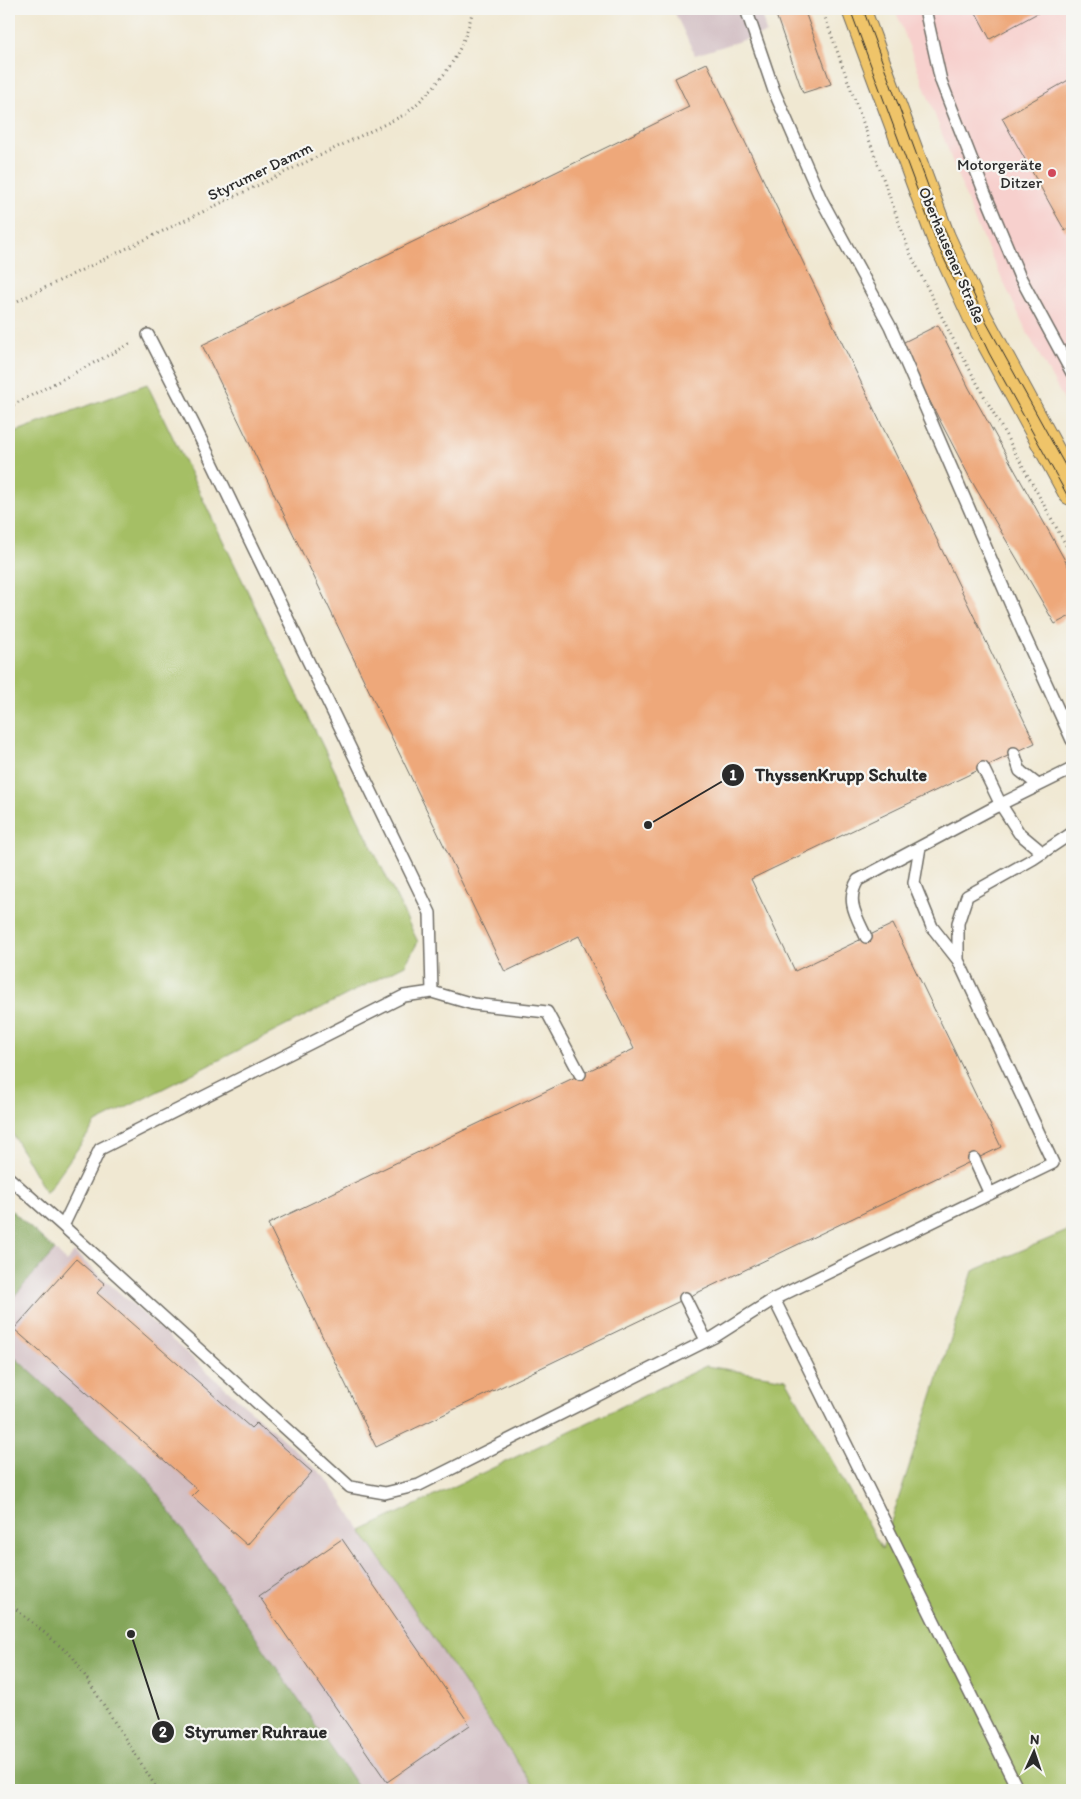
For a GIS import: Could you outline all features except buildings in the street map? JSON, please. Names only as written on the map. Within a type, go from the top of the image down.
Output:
[{"type":"main road","name":"Oberhausener Straße","points":[[856,9],[941,238],[978,318],[1072,491]]},
{"type":"lane","points":[[746,9],[774,91],[817,190],[890,326],[1020,626],[1072,740]]},
{"type":"lane","points":[[925,9],[941,81],[984,191],[1019,275],[1072,374]]},
{"type":"lane","points":[[148,334],[194,425],[430,913],[432,992]]},
{"type":"lane","points":[[1014,753],[1020,770],[1038,785]]},
{"type":"lane","points":[[983,768],[1001,804],[1019,833],[1042,853]]},
{"type":"lane","points":[[866,937],[852,908],[852,889],[858,880],[1001,804],[1072,769]]},
{"type":"lane","points":[[958,960],[958,923],[968,896],[1042,853],[1072,833]]},
{"type":"lane","points":[[9,1178],[350,1487],[385,1493],[419,1484],[706,1340],[774,1299],[1053,1163],[958,960],[932,928],[914,883],[920,847]]},
{"type":"lane","points":[[63,1226],[100,1149],[404,996],[432,992],[472,1004],[547,1012],[580,1074]]},
{"type":"lane","points":[[974,1159],[990,1194]]},
{"type":"lane","points":[[685,1298],[706,1340]]},
{"type":"lane","points":[[774,1299],[1018,1790]]},
{"type":"path","name":"Styrumer Damm","points":[[9,305],[406,114],[432,90],[454,61],[468,31],[473,9]]},
{"type":"path","points":[[9,407],[148,334]]},
{"type":"path","points":[[9,1603],[73,1657],[158,1790]]},
{"type":"shaded area","points":[[673,9],[761,9],[766,33],[695,55]]},
{"type":"shaded area","points":[[895,9],[1072,9],[1072,415],[1028,334],[976,224]]},
{"type":"shaded area","points":[[55,1250],[67,1262],[74,1252],[326,1478],[536,1790],[360,1790],[147,1478],[9,1352],[9,1302]]},
{"type":"green space","points":[[147,384],[418,942],[405,965],[96,1123],[46,1193],[9,1130],[9,434]]},
{"type":"green space","points":[[9,1208],[55,1250],[9,1302]]},
{"type":"green space","points":[[1072,1229],[1072,1790],[536,1790],[361,1531],[706,1366],[786,1379],[882,1549],[973,1271]]},
{"type":"green space","points":[[9,1352],[147,1478],[360,1790],[9,1790]]},
{"type":"tram line","points":[[850,9],[938,246],[989,353],[1072,504]]},
{"type":"tram line","points":[[863,9],[942,224],[986,322],[1072,478]]},
{"type":"place","name":"Motorgeräte Ditzer","points":[[1052,173]]},
{"type":"place","name":"ThyssenKrupp Schulte","points":[[648,825]]},
{"type":"place","name":"Styrumer Ruhraue","points":[[131,1634]]}]
